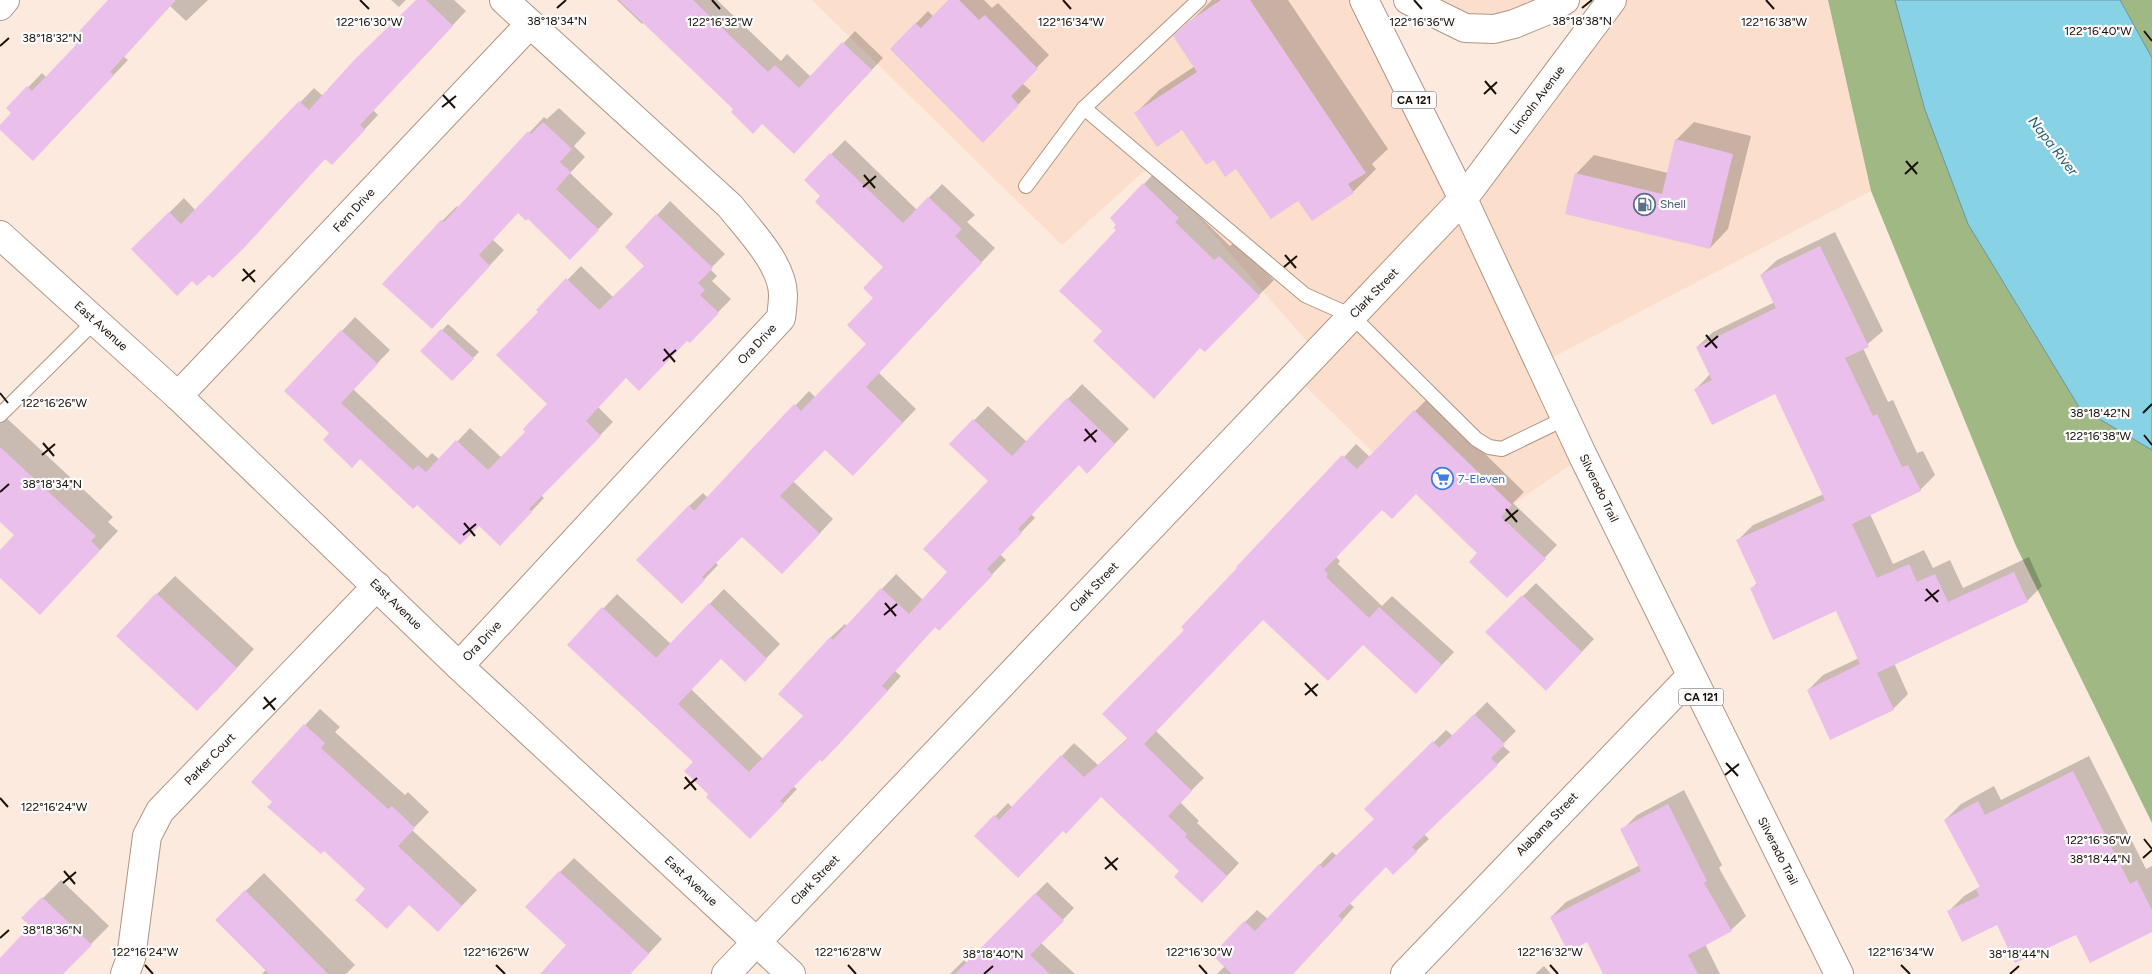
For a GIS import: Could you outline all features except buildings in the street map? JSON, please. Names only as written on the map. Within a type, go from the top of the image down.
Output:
[{"type":"street","points":[[0,6],[6,0]]},
{"type":"street","name":"Ora Drive","points":[[459,666],[781,318],[783,293],[774,264],[730,206],[504,0]]},
{"type":"street","name":"Silverado Trail","points":[[1364,0],[1463,199],[1566,418],[1691,676],[1839,974]]},
{"type":"street","points":[[1408,0],[1465,28],[1494,28],[1514,24],[1548,10],[1565,0]]},
{"type":"street","name":"Lincoln Avenue","points":[[1463,199],[1612,0]]},
{"type":"street","name":"Fern Drive","points":[[178,396],[530,24]]},
{"type":"street","name":"Clark Street","points":[[726,974],[1463,199]]},
{"type":"street","name":"East Avenue","points":[[0,235],[178,396],[459,666],[791,974]]},
{"type":"street","name":"Parker Court","points":[[125,974],[131,958],[147,836],[160,811],[377,586]]},
{"type":"street","name":"Alabama Street","points":[[1405,974],[1691,676]]},
{"type":"lane","points":[[1026,186],[1084,108],[1199,0]]},
{"type":"lane","points":[[1084,108],[1305,295],[1352,316],[1476,439],[1489,447],[1502,449],[1566,418]]},
{"type":"lane","points":[[0,415],[95,321]]},
{"type":"shaded area","points":[[812,0],[1364,0],[1463,199],[1612,0],[1828,0],[1871,191],[1540,364],[1583,456],[1512,505],[1471,548],[1295,376],[1317,353],[1152,164],[1062,245]]},
{"type":"shaded area","points":[[1408,0],[1565,0],[1479,28]]},
{"type":"green space","points":[[1828,0],[1895,0],[1925,110],[2152,450],[2152,823],[2016,546],[1871,191]]},
{"type":"green space","points":[[2120,0],[2152,0],[2152,58],[2149,54]]},
{"type":"water","name":"Napa River","points":[[1895,0],[2120,0],[2152,58],[2152,450],[2079,407],[1968,224],[1925,110]]},
{"type":"place","name":"Shell","points":[[1644,204]]},
{"type":"place","name":"7-Eleven","points":[[1442,479]]}]
